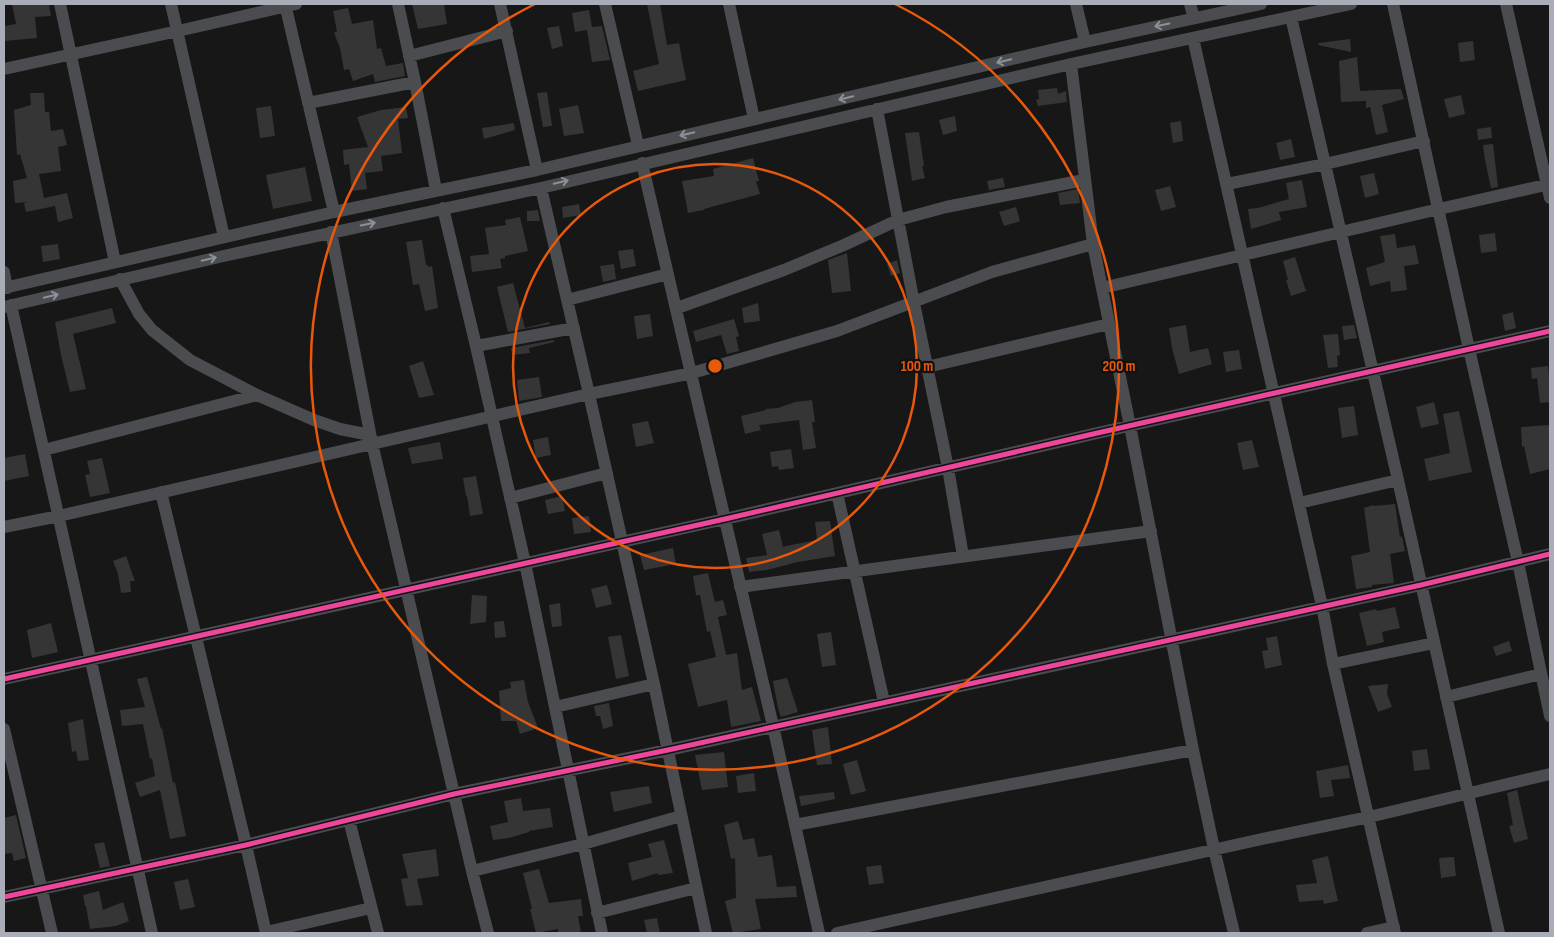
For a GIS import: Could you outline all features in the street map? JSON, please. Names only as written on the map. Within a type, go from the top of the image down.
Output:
[{"type":"street","points":[[60,4],[115,262]]},
{"type":"street","points":[[171,4],[224,237]]},
{"type":"street","points":[[398,4],[436,190]]},
{"type":"street","points":[[500,4],[537,170]]},
{"type":"street","points":[[606,4],[638,145]]},
{"type":"street","points":[[729,4],[754,119]]},
{"type":"street","points":[[1076,4],[1085,42]]},
{"type":"street","points":[[1190,4],[1194,18]]},
{"type":"street","points":[[4,272],[5,288],[334,212],[537,170],[1085,42],[1261,4]]},
{"type":"street","points":[[152,933],[90,660],[60,516],[7,306],[331,232],[540,188],[1071,64],[1351,4]]},
{"type":"street","points":[[1393,4],[1518,562],[1550,716]]},
{"type":"street","points":[[1102,288],[1439,209],[1549,189],[1506,4]]},
{"type":"street","points":[[4,69],[178,32],[289,5],[308,103],[334,212]]},
{"type":"street","points":[[1291,17],[1398,480],[1499,933]]},
{"type":"street","points":[[409,56],[507,31]]},
{"type":"street","points":[[1193,38],[1299,502],[1333,664],[1395,930],[1367,933]]},
{"type":"street","points":[[1071,64],[1093,244],[1193,750],[1233,933]]},
{"type":"street","points":[[308,103],[415,82]]},
{"type":"street","points":[[878,109],[914,303],[948,468],[963,556]]},
{"type":"street","points":[[1227,184],[1424,141]]},
{"type":"street","points":[[642,163],[774,726],[819,933]]},
{"type":"street","points":[[677,308],[784,270],[898,220],[946,207],[1084,180]]},
{"type":"street","points":[[540,188],[607,473],[654,684],[706,933]]},
{"type":"street","points":[[443,208],[525,563],[602,933]]},
{"type":"street","points":[[331,232],[371,439],[488,933]]},
{"type":"street","points":[[4,527],[161,492],[371,439],[492,416],[692,373],[837,331],[992,272],[1093,244]]},
{"type":"street","points":[[567,300],[668,274]]},
{"type":"street","points":[[120,279],[139,314],[152,330],[190,360],[257,395],[340,429],[371,439]]},
{"type":"street","points":[[927,367],[1109,324]]},
{"type":"street","points":[[476,346],[574,328]]},
{"type":"street","points":[[4,679],[725,519],[1550,331]]},
{"type":"street","points":[[44,450],[257,395]]},
{"type":"street","points":[[510,498],[607,473]]},
{"type":"street","points":[[1299,502],[1398,480]]},
{"type":"street","points":[[161,492],[266,932],[371,908]]},
{"type":"street","points":[[837,493],[884,702]]},
{"type":"street","points":[[740,587],[1151,531]]},
{"type":"street","points":[[4,896],[246,845],[454,794],[668,750],[1421,585],[1550,554]]},
{"type":"street","points":[[1333,664],[1434,643]]},
{"type":"street","points":[[1446,697],[1541,674]]},
{"type":"street","points":[[555,707],[654,684]]},
{"type":"street","points":[[4,728],[52,933]]},
{"type":"street","points":[[795,825],[1193,750]]},
{"type":"street","points":[[837,933],[1214,849],[1369,817],[1550,774]]},
{"type":"street","points":[[472,871],[583,844],[682,816]]},
{"type":"street","points":[[349,820],[378,933]]},
{"type":"street","points":[[597,913],[696,888]]},
{"type":"building","points":[[12,4],[49,4],[51,16],[35,17],[37,38],[5,41],[4,26],[16,24]]},
{"type":"building","points":[[412,4],[444,4],[447,24],[418,29]]},
{"type":"building","points":[[647,4],[660,4],[667,45],[679,43],[686,80],[638,91],[633,71],[659,64]]},
{"type":"building","points":[[348,8],[352,24],[373,20],[377,49],[381,48],[386,66],[403,63],[405,76],[375,82],[373,74],[353,81],[349,69],[344,70],[340,48],[334,33],[337,31],[333,11]]},
{"type":"building","points":[[589,10],[592,27],[602,26],[610,60],[592,62],[587,30],[575,32],[572,13]]},
{"type":"building","points":[[559,26],[563,46],[552,49],[547,28]]},
{"type":"building","points":[[1350,39],[1351,52],[1318,45],[1319,43]]},
{"type":"building","points":[[1473,41],[1475,60],[1460,62],[1458,43]]},
{"type":"building","points":[[1357,57],[1360,91],[1401,89],[1404,99],[1382,105],[1388,132],[1376,135],[1370,107],[1366,108],[1366,101],[1341,102],[1339,61]]},
{"type":"building","points":[[1057,88],[1058,94],[1066,91],[1067,102],[1038,106],[1036,100],[1039,99],[1038,90]]},
{"type":"building","points":[[547,92],[552,126],[543,127],[537,93]]},
{"type":"building","points":[[30,93],[44,93],[45,112],[49,112],[51,131],[63,129],[67,145],[58,147],[61,171],[39,174],[44,198],[67,193],[73,218],[58,222],[55,206],[26,212],[24,203],[28,202],[15,203],[13,181],[27,178],[20,154],[17,155],[14,110],[31,105]]},
{"type":"building","points":[[1461,95],[1465,114],[1449,118],[1444,99]]},
{"type":"building","points":[[578,105],[584,133],[564,136],[559,109]]},
{"type":"building","points":[[271,106],[275,136],[260,138],[256,108]]},
{"type":"building","points":[[406,107],[408,118],[398,119],[402,153],[381,156],[383,171],[365,173],[367,189],[352,191],[349,164],[344,165],[343,150],[368,147],[357,117],[381,110]]},
{"type":"building","points":[[955,116],[957,131],[943,135],[939,120]]},
{"type":"building","points":[[1181,121],[1183,141],[1173,143],[1170,123]]},
{"type":"building","points":[[514,123],[515,130],[484,139],[482,128]]},
{"type":"building","points":[[1491,127],[1492,138],[1478,140],[1477,129]]},
{"type":"building","points":[[919,132],[925,178],[912,181],[905,133]]},
{"type":"building","points":[[1291,139],[1295,157],[1280,160],[1276,143]]},
{"type":"building","points":[[1493,144],[1498,187],[1491,188],[1483,145]]},
{"type":"building","points":[[753,158],[760,194],[688,213],[682,181],[714,176],[713,169]]},
{"type":"building","points":[[305,167],[312,201],[273,209],[266,175]]},
{"type":"building","points":[[1374,173],[1379,194],[1365,198],[1360,176]]},
{"type":"building","points":[[1003,178],[1005,187],[989,190],[987,181]]},
{"type":"building","points":[[1302,180],[1307,207],[1279,212],[1281,220],[1251,229],[1248,209],[1289,199],[1286,183]]},
{"type":"building","points":[[1170,186],[1176,207],[1161,211],[1155,190]]},
{"type":"building","points":[[1078,189],[1080,203],[1060,205],[1058,193]]},
{"type":"building","points":[[579,204],[581,215],[563,218],[562,207]]},
{"type":"building","points":[[1016,207],[1020,221],[1004,226],[999,212]]},
{"type":"building","points":[[538,210],[540,221],[527,221],[527,211]]},
{"type":"building","points":[[520,217],[528,251],[505,256],[505,258],[500,259],[502,268],[472,272],[470,256],[489,254],[485,228],[506,225],[505,220]]},
{"type":"building","points":[[1495,233],[1497,251],[1481,253],[1479,235]]},
{"type":"building","points":[[1395,234],[1397,248],[1415,245],[1419,264],[1404,266],[1407,290],[1391,292],[1390,281],[1370,286],[1366,268],[1385,262],[1380,236]]},
{"type":"building","points":[[422,240],[426,265],[428,267],[432,266],[438,308],[425,311],[419,284],[413,285],[406,242]]},
{"type":"building","points":[[58,244],[60,259],[43,262],[41,246]]},
{"type":"building","points":[[633,249],[636,266],[621,269],[618,251]]},
{"type":"building","points":[[847,253],[851,291],[832,293],[828,260]]},
{"type":"building","points":[[1295,257],[1306,291],[1291,296],[1283,261]]},
{"type":"building","points":[[897,260],[900,273],[891,276],[887,264]]},
{"type":"building","points":[[614,264],[616,279],[603,282],[600,266]]},
{"type":"building","points":[[513,283],[525,328],[549,322],[550,324],[508,332],[497,287]]},
{"type":"building","points":[[758,303],[760,321],[744,323],[742,308]]},
{"type":"building","points":[[112,308],[116,323],[73,334],[86,389],[70,392],[55,322]]},
{"type":"building","points":[[1513,312],[1516,328],[1505,331],[1502,315]]},
{"type":"building","points":[[650,314],[653,336],[637,339],[634,316]]},
{"type":"building","points":[[734,319],[739,336],[736,337],[739,351],[727,354],[721,335],[696,342],[693,331]]},
{"type":"building","points":[[1186,325],[1190,352],[1208,348],[1212,364],[1179,374],[1169,328]]},
{"type":"building","points":[[1354,325],[1357,338],[1344,340],[1342,326]]},
{"type":"building","points":[[1338,334],[1340,355],[1337,356],[1338,367],[1328,368],[1323,335]]},
{"type":"building","points":[[554,340],[554,342],[529,348],[530,353],[512,355],[511,348]]},
{"type":"building","points":[[1239,350],[1242,369],[1226,372],[1223,352]]},
{"type":"building","points":[[423,361],[434,395],[419,398],[409,366]]},
{"type":"building","points":[[1548,366],[1550,402],[1540,403],[1537,378],[1532,379],[1531,368]]},
{"type":"building","points":[[539,377],[542,397],[519,401],[517,380]]},
{"type":"building","points":[[812,400],[815,422],[812,422],[816,448],[803,450],[799,420],[759,425],[761,430],[745,434],[741,416],[766,409],[778,408],[795,402]]},
{"type":"building","points":[[1434,402],[1439,424],[1421,428],[1416,407]]},
{"type":"building","points":[[1354,406],[1358,435],[1342,438],[1338,408]]},
{"type":"building","points":[[1459,411],[1472,472],[1429,481],[1424,459],[1450,453],[1443,414]]},
{"type":"building","points":[[648,421],[654,443],[636,447],[632,424]]},
{"type":"building","points":[[1550,425],[1550,469],[1530,474],[1524,446],[1522,447],[1521,427]]},
{"type":"building","points":[[548,437],[551,455],[536,458],[533,440]]},
{"type":"building","points":[[1252,440],[1259,467],[1243,470],[1237,443]]},
{"type":"building","points":[[440,442],[443,459],[412,464],[408,448]]},
{"type":"building","points":[[791,449],[794,468],[779,470],[778,466],[772,467],[770,452]]},
{"type":"building","points":[[25,454],[29,476],[4,481],[4,458]]},
{"type":"building","points":[[102,458],[110,493],[90,497],[85,475],[90,474],[87,461]]},
{"type":"building","points":[[476,476],[483,514],[470,516],[463,478]]},
{"type":"building","points":[[562,496],[565,511],[548,514],[545,500]]},
{"type":"building","points":[[1395,504],[1400,537],[1402,536],[1405,551],[1390,554],[1394,583],[1356,589],[1351,556],[1370,552],[1364,508],[1373,505]]},
{"type":"building","points":[[589,516],[591,532],[574,534],[572,518]]},
{"type":"building","points":[[830,521],[835,556],[749,572],[746,558],[767,555],[762,534],[779,530],[783,547],[817,540],[815,522]]},
{"type":"building","points":[[673,548],[676,564],[644,570],[640,555]]},
{"type":"building","points":[[126,556],[135,581],[130,581],[131,592],[121,593],[118,574],[113,561]]},
{"type":"building","points":[[708,573],[715,602],[723,600],[727,615],[718,617],[726,655],[737,653],[742,690],[752,687],[761,721],[731,727],[727,700],[698,707],[688,664],[716,657],[710,631],[707,632],[700,595],[696,595],[693,576]]},
{"type":"building","points":[[607,585],[612,604],[596,608],[591,589]]},
{"type":"building","points":[[472,595],[487,596],[486,622],[470,624]]},
{"type":"building","points":[[560,603],[562,626],[552,627],[549,605]]},
{"type":"building","points":[[1395,607],[1400,628],[1382,632],[1384,642],[1367,646],[1359,613]]},
{"type":"building","points":[[504,621],[506,637],[495,638],[494,622]]},
{"type":"building","points":[[51,623],[58,652],[32,658],[27,630]]},
{"type":"building","points":[[831,632],[836,665],[822,667],[817,634]]},
{"type":"building","points":[[621,635],[629,676],[616,679],[608,637]]},
{"type":"building","points":[[1277,636],[1282,665],[1265,669],[1262,651],[1268,650],[1266,638]]},
{"type":"building","points":[[1509,641],[1512,651],[1496,656],[1493,647]]},
{"type":"building","points":[[147,677],[162,728],[186,836],[170,839],[160,790],[140,797],[135,783],[155,776],[152,758],[150,759],[143,724],[122,726],[120,710],[145,707],[137,679]]},
{"type":"building","points":[[787,678],[798,712],[781,717],[773,681]]},
{"type":"building","points":[[524,680],[528,702],[538,728],[520,734],[516,721],[501,721],[499,691],[511,688],[510,682]]},
{"type":"building","points":[[1388,684],[1387,694],[1392,707],[1378,712],[1368,686]]},
{"type":"building","points":[[609,703],[613,726],[603,729],[600,716],[596,716],[594,706]]},
{"type":"building","points":[[83,719],[89,760],[78,761],[76,751],[72,752],[68,723]]},
{"type":"building","points":[[828,727],[832,764],[817,765],[812,730]]},
{"type":"building","points":[[1427,749],[1430,769],[1414,771],[1412,751]]},
{"type":"building","points":[[724,752],[728,787],[702,790],[695,755]]},
{"type":"building","points":[[857,760],[866,791],[851,795],[843,764]]},
{"type":"building","points":[[1348,765],[1350,778],[1331,780],[1334,796],[1320,798],[1316,771]]},
{"type":"building","points":[[754,773],[756,791],[738,793],[736,776]]},
{"type":"building","points":[[649,786],[652,803],[614,812],[610,792]]},
{"type":"building","points":[[1517,790],[1528,839],[1514,843],[1509,826],[1513,825],[1507,793]]},
{"type":"building","points":[[834,792],[835,799],[801,806],[799,796]]},
{"type":"building","points":[[521,798],[523,811],[550,808],[553,827],[493,840],[490,826],[508,822],[504,801]]},
{"type":"building","points":[[16,815],[26,858],[14,861],[12,853],[4,854],[4,818]]},
{"type":"building","points":[[738,821],[743,840],[754,838],[758,857],[772,855],[777,887],[796,886],[797,897],[755,899],[761,929],[733,933],[725,901],[736,898],[735,858],[731,859],[724,825]]},
{"type":"building","points":[[664,840],[673,873],[658,875],[658,873],[632,881],[628,863],[652,857],[648,844]]},
{"type":"building","points":[[104,842],[110,866],[100,868],[94,844]]},
{"type":"building","points":[[436,849],[439,876],[417,879],[423,905],[406,906],[401,879],[408,878],[402,854]]},
{"type":"building","points":[[1328,856],[1338,901],[1324,904],[1323,900],[1299,902],[1296,885],[1317,883],[1312,860]]},
{"type":"building","points":[[1454,857],[1456,876],[1441,878],[1439,858]]},
{"type":"building","points":[[881,865],[884,883],[869,885],[866,867]]},
{"type":"building","points":[[539,869],[549,903],[581,899],[583,916],[578,916],[581,933],[558,933],[558,929],[536,933],[523,873]]},
{"type":"building","points":[[188,879],[195,907],[180,910],[174,882]]},
{"type":"building","points":[[99,891],[103,910],[123,902],[129,921],[116,926],[90,929],[83,895]]},
{"type":"building","points":[[657,918],[660,933],[647,933],[644,920]]},
{"type":"cycle path","points":[[4,679],[725,519],[1550,331]]},
{"type":"cycle path","points":[[4,897],[246,845],[454,794],[668,750],[1421,585],[1550,554]]}]
